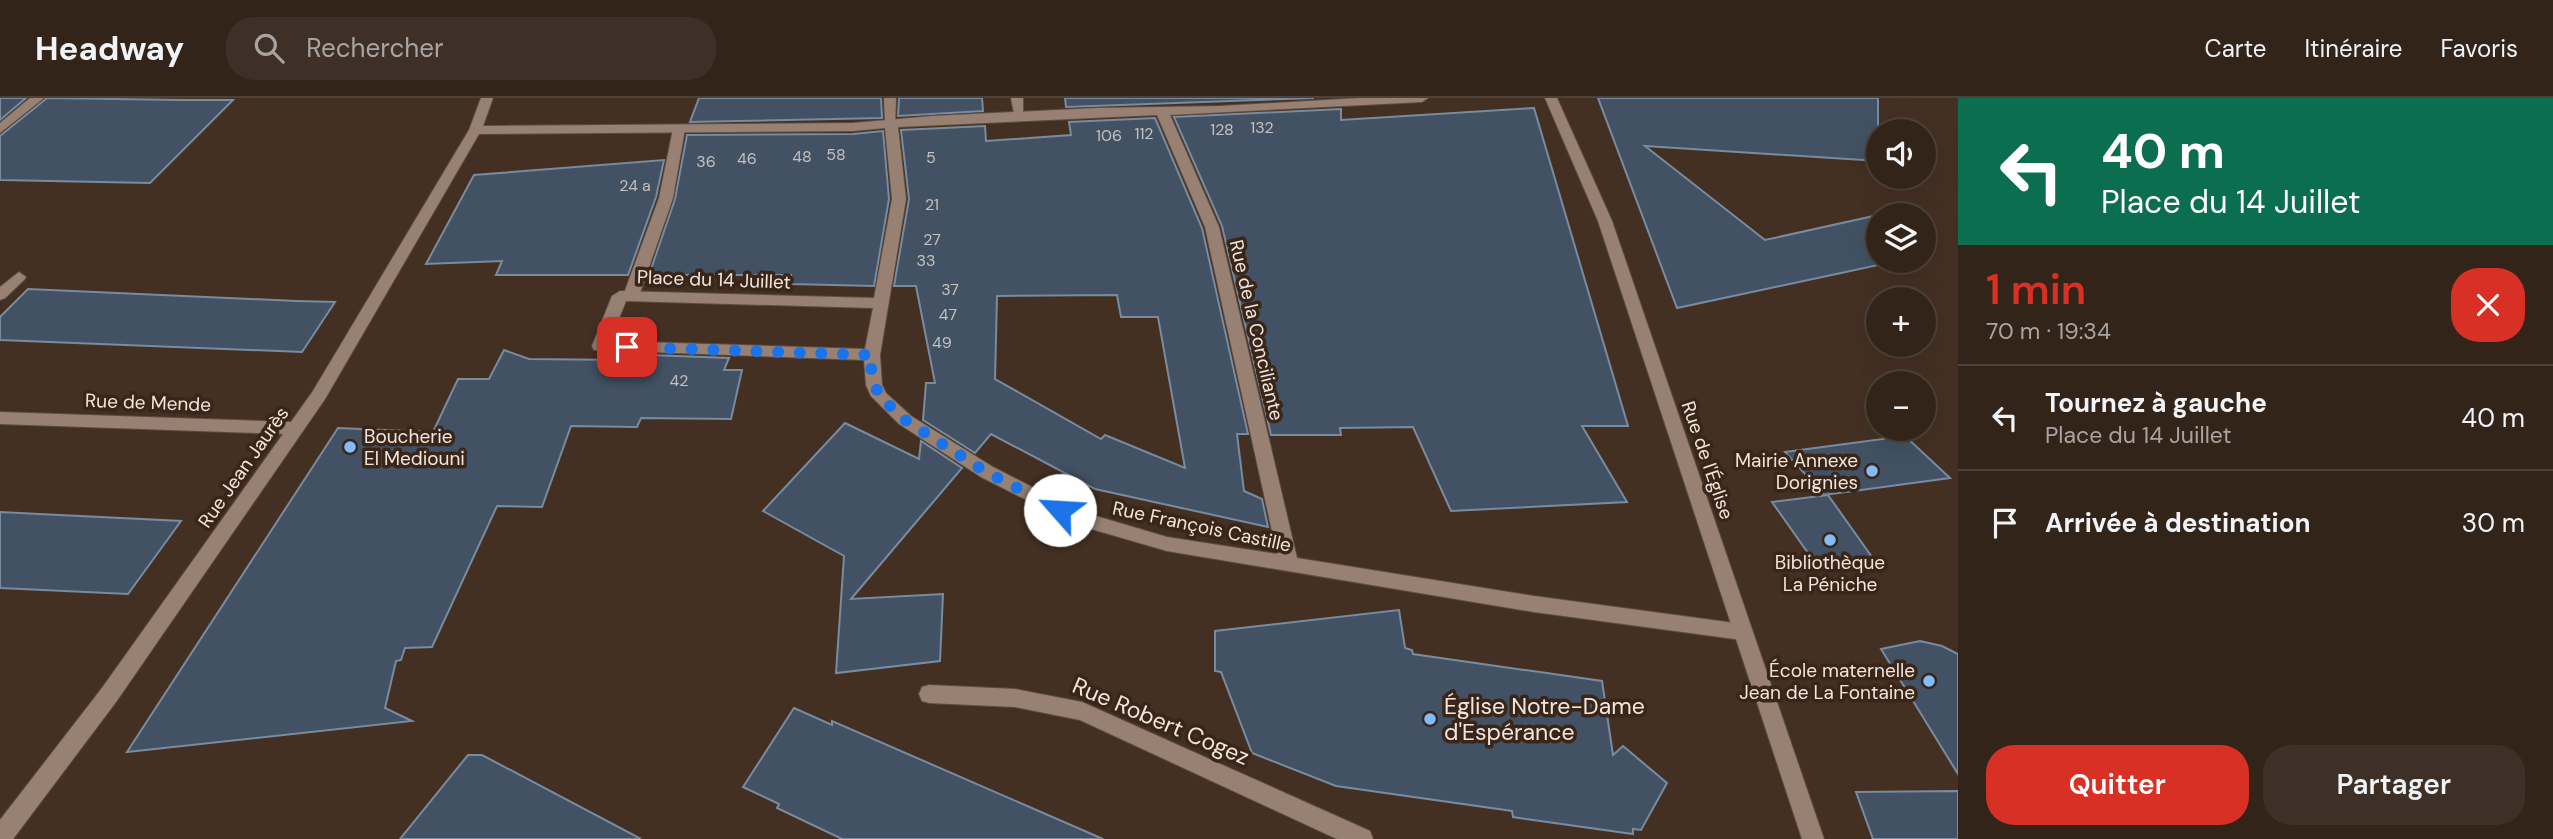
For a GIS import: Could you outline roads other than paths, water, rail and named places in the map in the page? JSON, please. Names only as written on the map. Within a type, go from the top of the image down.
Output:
[{"type":"street","points":[[0,129],[38,98]]},
{"type":"street","name":"Rue Jean Jaurès","points":[[0,838],[109,695],[334,370],[475,130],[487,98]]},
{"type":"street","name":"Rue François Castille","points":[[890,98],[899,199],[871,373],[879,396],[905,420],[986,472],[1074,517],[1136,537],[1289,565],[1534,604],[1742,632]]},
{"type":"street","points":[[1017,98],[1019,116]]},
{"type":"street","points":[[475,130],[891,124],[1422,98]]},
{"type":"street","name":"Rue de l'Église","points":[[1551,98],[1605,221],[1813,839]]},
{"type":"street","name":"Rue de la Conciliante","points":[[1162,111],[1212,227],[1289,565]]},
{"type":"street","points":[[631,296],[666,198],[679,129]]},
{"type":"street","points":[[0,295],[19,277]]},
{"type":"street","name":"Place du 14 Juillet","points":[[872,355],[600,346],[620,296],[881,303]]},
{"type":"street","name":"Rue de Mende","points":[[0,418],[295,428]]},
{"type":"street","name":"Rue Robert Cogez","points":[[929,694],[1015,698],[1082,711],[1362,839]]},
{"type":"place","name":"Boucherie El Mediouni","points":[[350,447]]},
{"type":"place","name":"Mairie Annexe Dorignies","points":[[1872,471]]},
{"type":"place","name":"Bibliothèque La Péniche","points":[[1830,540]]},
{"type":"place","name":"École maternelle Jean de La Fontaine","points":[[1929,681]]},
{"type":"place","name":"Église Notre-Dame d'Espérance","points":[[1430,719]]}]
